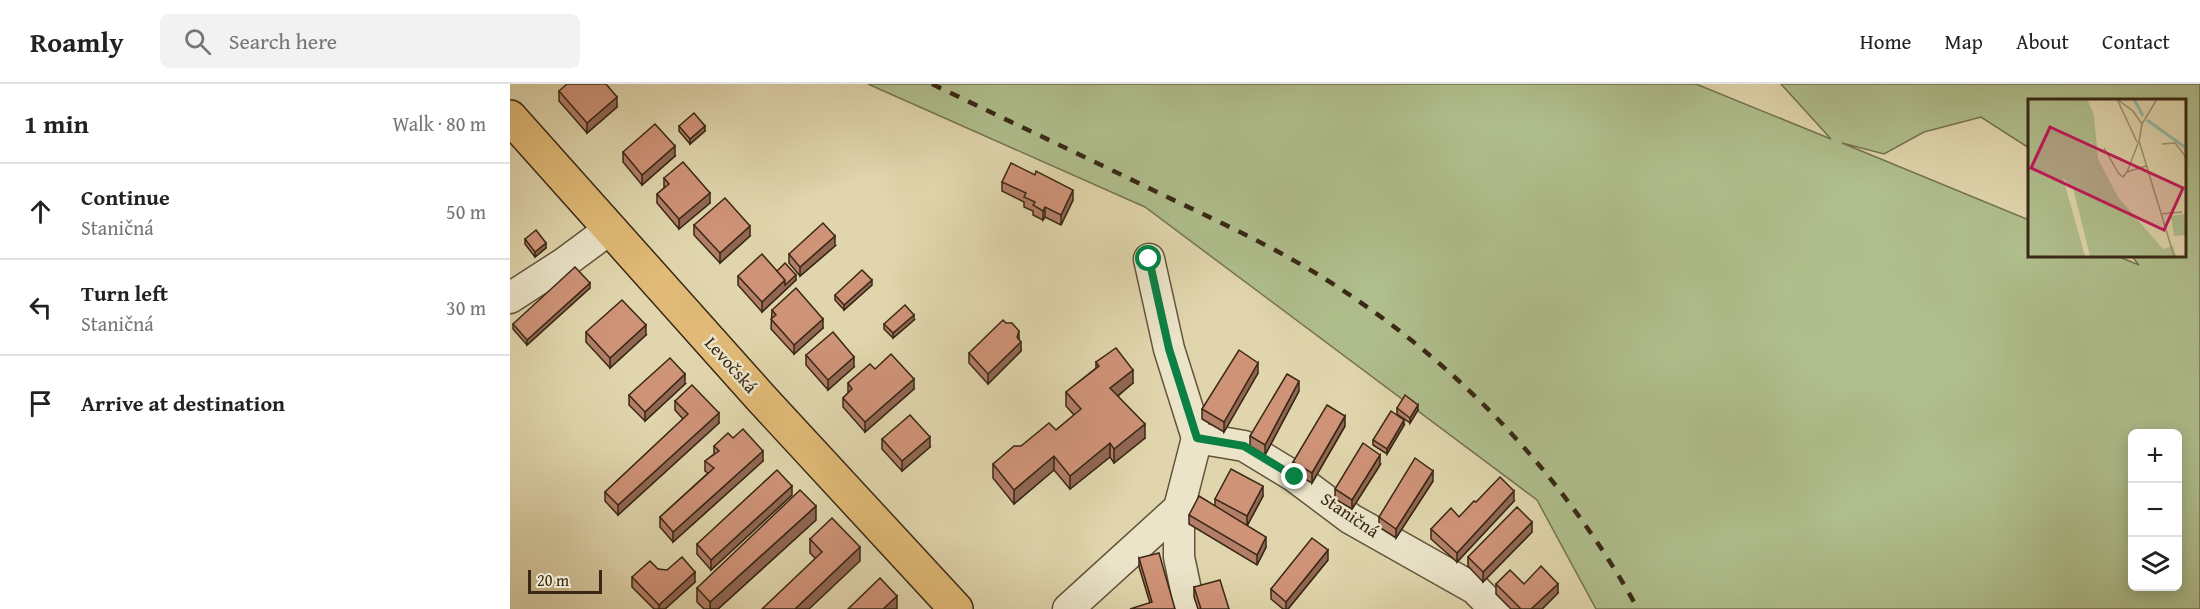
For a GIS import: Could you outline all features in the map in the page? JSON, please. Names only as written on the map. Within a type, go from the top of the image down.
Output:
[{"type":"main road","name":"Levočská","points":[[510,117],[761,398],[956,609]]},
{"type":"street","points":[[510,298],[564,263],[610,229]]},
{"type":"street","points":[[1149,259],[1169,349],[1197,438],[1179,508],[1179,557],[1190,609]]},
{"type":"street","name":"Staničná","points":[[1197,438],[1244,446],[1295,477],[1351,519],[1475,590],[1495,609]]},
{"type":"street","points":[[1068,609],[1179,508]]},
{"type":"green space","points":[[868,84],[1696,84],[1831,139],[1781,84],[2200,84],[2200,609],[1596,609],[1537,500],[1145,207]]},
{"type":"building","points":[[567,84],[606,84],[617,97],[587,123],[559,91]]},
{"type":"building","points":[[694,113],[705,126],[690,139],[679,126]]},
{"type":"building","points":[[655,124],[675,146],[642,175],[623,152]]},
{"type":"building","points":[[683,162],[710,193],[679,219],[657,194],[669,184],[664,178]]},
{"type":"building","points":[[1011,163],[1035,175],[1036,171],[1073,190],[1061,215],[1045,207],[1043,211],[1033,205],[1035,202],[1024,197],[1026,193],[1002,182]]},
{"type":"building","points":[[725,198],[750,226],[720,253],[694,225]]},
{"type":"building","points":[[823,223],[835,236],[800,267],[789,254]]},
{"type":"building","points":[[536,230],[546,243],[535,252],[525,239]]},
{"type":"building","points":[[762,254],[785,280],[762,302],[738,276]]},
{"type":"building","points":[[785,263],[796,275],[785,285],[785,280],[777,271]]},
{"type":"building","points":[[575,267],[590,283],[527,340],[513,324]]},
{"type":"building","points":[[862,270],[872,280],[844,305],[835,295]]},
{"type":"building","points":[[796,288],[823,319],[794,345],[771,319],[776,315],[772,310]]},
{"type":"building","points":[[622,300],[646,325],[610,358],[586,332]]},
{"type":"building","points":[[905,305],[914,315],[893,333],[884,324]]},
{"type":"building","points":[[1003,320],[1006,323],[1012,323],[1019,331],[1017,337],[1021,342],[988,374],[969,353]]},
{"type":"building","points":[[833,332],[854,357],[828,380],[806,355]]},
{"type":"building","points":[[1116,348],[1133,370],[1110,388],[1145,424],[1114,449],[1110,443],[1070,476],[1054,456],[1014,490],[993,464],[1014,446],[1021,446],[1049,423],[1056,430],[1081,409],[1066,392],[1099,366],[1096,362]]},
{"type":"building","points":[[1239,350],[1258,363],[1224,422],[1202,409]]},
{"type":"building","points":[[891,354],[914,379],[865,422],[843,398],[852,389],[848,383],[870,364],[875,369]]},
{"type":"building","points":[[670,358],[685,374],[645,412],[629,395]]},
{"type":"building","points":[[1287,374],[1299,381],[1265,445],[1250,436]]},
{"type":"building","points":[[692,385],[719,413],[618,505],[605,492],[688,414],[675,401]]},
{"type":"building","points":[[1405,395],[1418,405],[1410,418],[1397,408]]},
{"type":"building","points":[[1327,405],[1345,416],[1312,473],[1293,462]]},
{"type":"building","points":[[1391,411],[1404,420],[1387,449],[1373,440]]},
{"type":"building","points":[[910,415],[930,437],[902,461],[882,439]]},
{"type":"building","points":[[743,429],[763,451],[673,532],[660,517],[714,468],[705,461],[719,451],[714,446],[728,433],[733,438]]},
{"type":"building","points":[[1363,443],[1380,455],[1352,500],[1335,489]]},
{"type":"building","points":[[1415,458],[1433,471],[1396,529],[1379,517]]},
{"type":"building","points":[[1231,469],[1263,486],[1247,516],[1215,499]]},
{"type":"building","points":[[777,470],[792,486],[711,560],[697,544]]},
{"type":"building","points":[[1500,477],[1514,491],[1457,553],[1431,529],[1451,508],[1459,517]]},
{"type":"building","points":[[800,490],[816,506],[710,602],[697,588]]},
{"type":"building","points":[[1199,496],[1266,537],[1257,555],[1189,515]]},
{"type":"building","points":[[1517,507],[1532,522],[1483,572],[1468,557]]},
{"type":"building","points":[[832,518],[860,547],[795,609],[762,609],[822,552],[810,539]]},
{"type":"building","points":[[1312,538],[1328,550],[1286,602],[1271,589]]},
{"type":"building","points":[[1159,553],[1175,609],[1130,609],[1152,602],[1139,558]]},
{"type":"building","points":[[682,557],[695,572],[659,605],[632,577],[650,561],[658,569],[667,570]]},
{"type":"building","points":[[1541,566],[1558,584],[1531,609],[1521,609],[1496,584],[1510,570],[1524,584]]},
{"type":"building","points":[[880,578],[897,596],[883,609],[848,609]]},
{"type":"building","points":[[1220,580],[1229,609],[1201,609],[1194,587]]},
{"type":"railway","points":[[932,84],[1261,243],[1334,284],[1400,331],[1479,400],[1550,478],[1611,563],[1638,609]]},
{"type":"route","points":[[1149,259],[1169,349],[1197,438],[1244,446],[1295,477]]}]
